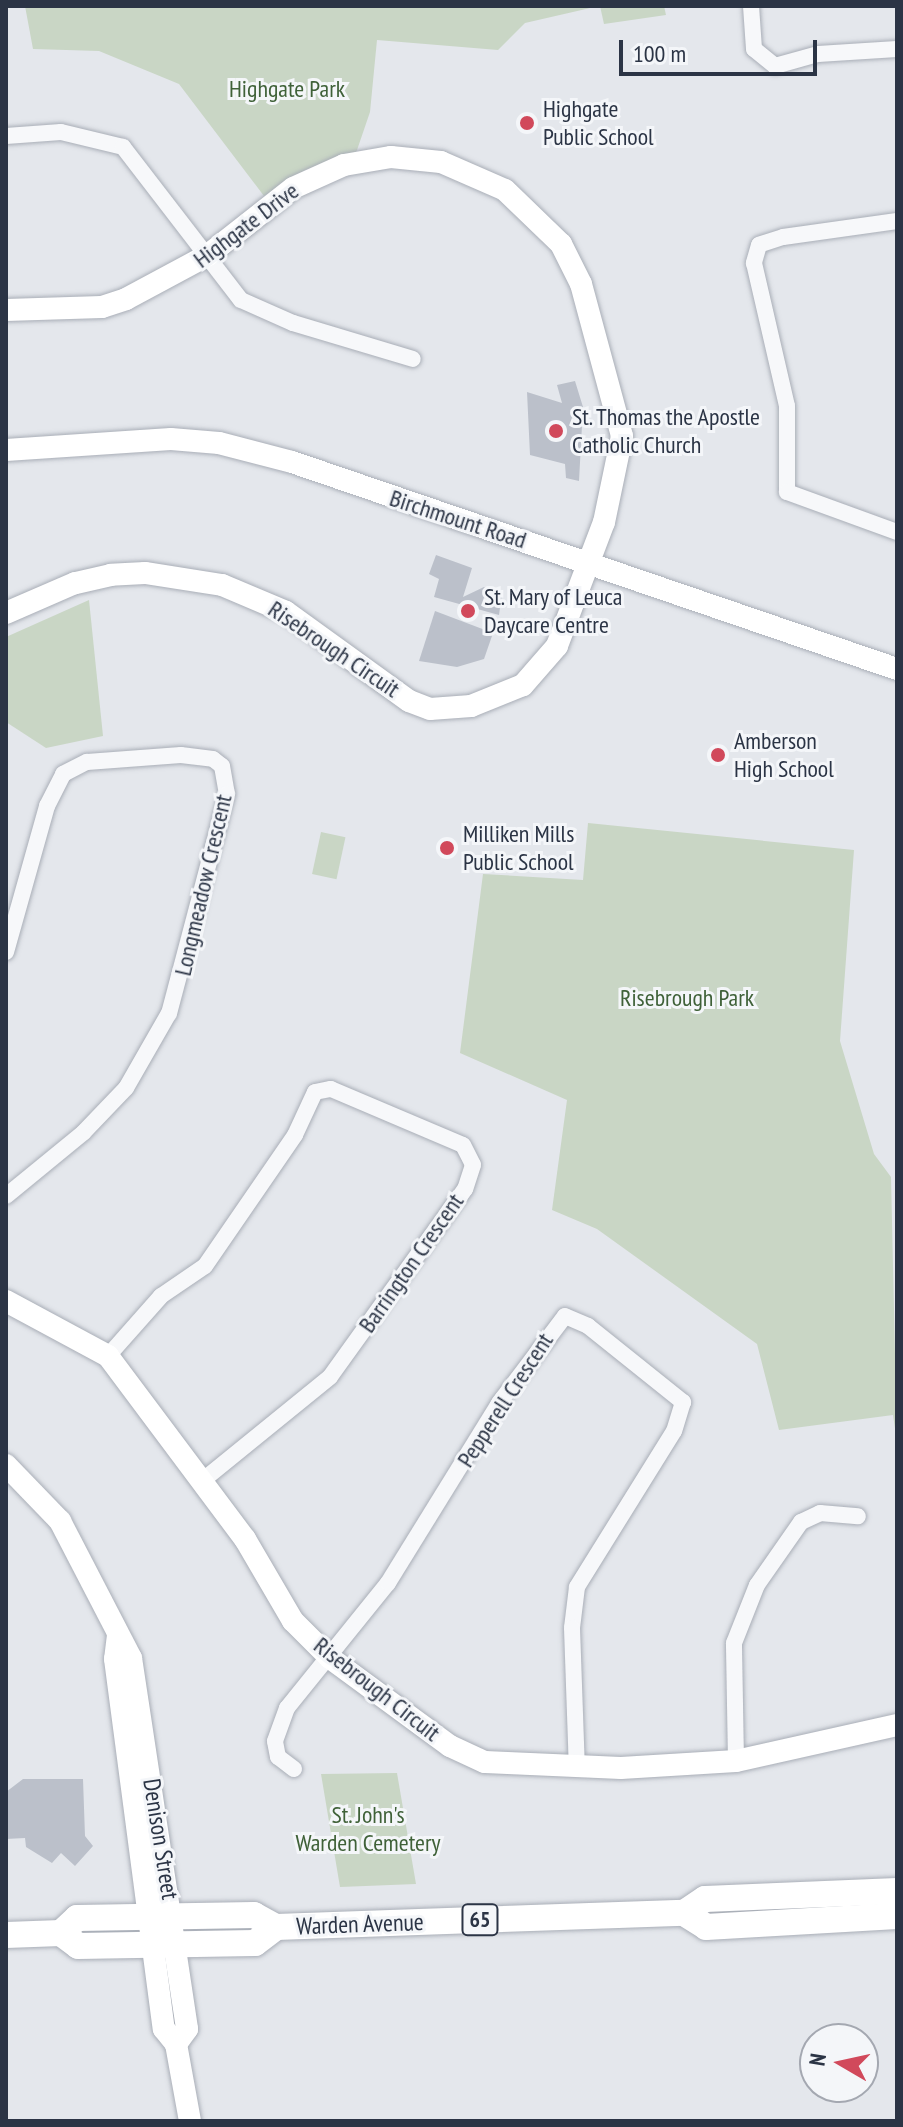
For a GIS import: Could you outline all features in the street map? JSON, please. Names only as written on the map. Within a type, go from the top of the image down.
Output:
[{"type":"main road","name":"Warden Avenue","points":[[61,1933],[77,1918],[254,1915],[276,1927],[684,1913],[705,1899],[897,1891]]},
{"type":"main road","name":"Warden Avenue","points":[[684,1913],[706,1927],[897,1916]]},
{"type":"main road","name":"Warden Avenue","points":[[6,1935],[61,1933],[78,1946],[164,1946],[255,1943],[276,1927]]},
{"type":"street","points":[[751,6],[754,49],[775,66],[818,54],[897,49]]},
{"type":"street","points":[[6,136],[61,132],[123,147],[241,300],[293,323],[413,359]]},
{"type":"street","name":"Highgate Drive","points":[[6,310],[102,307],[208,255],[293,188],[361,160],[441,162],[487,178],[524,203],[575,269],[619,408],[619,462],[592,562]]},
{"type":"street","points":[[897,221],[783,237],[759,245],[754,263],[787,406],[787,492],[897,532]]},
{"type":"street","name":"Birchmount Road","points":[[6,450],[140,440],[219,443],[592,562],[897,669]]},
{"type":"street","name":"Risebrough Circuit","points":[[6,613],[75,583],[111,575],[145,573],[222,585],[286,612],[409,701],[430,709],[471,706],[523,685],[542,667],[557,646],[592,562]]},
{"type":"street","name":"Longmeadow Crescent","points":[[6,952],[47,806],[63,774],[87,762],[181,755],[213,759],[222,766],[227,794],[169,1013],[126,1088],[83,1133],[6,1196]]},
{"type":"street","name":"Barrington Crescent","points":[[108,1356],[161,1296],[205,1266],[295,1135],[315,1092],[331,1089],[463,1145],[473,1165],[465,1189],[330,1377],[202,1481]]},
{"type":"street","name":"Risebrough Circuit","points":[[6,1301],[108,1356],[245,1539],[279,1604],[330,1658],[415,1723],[485,1762],[577,1768],[736,1761],[897,1725]]},
{"type":"street","name":"Pepperell Crescent","points":[[330,1658],[423,1533],[556,1321],[578,1321],[676,1393],[683,1412],[577,1587],[572,1628],[577,1768]]},
{"type":"street","name":"Denison Street","points":[[6,1465],[60,1521],[104,1595],[118,1635],[131,1658],[164,1946],[164,2029],[176,2044],[190,2121]]},
{"type":"street","points":[[736,1761],[734,1643],[757,1585],[801,1522],[820,1513],[858,1516]]},
{"type":"street","name":"Denison Street","points":[[118,1635],[115,1659],[129,1751],[161,1916]]},
{"type":"street","points":[[294,1769],[278,1757],[278,1725],[330,1658]]},
{"type":"green space","name":"Highgate Park","points":[[25,6],[599,6],[525,23],[498,50],[377,40],[370,112],[356,153],[305,170],[264,196],[179,84],[99,51],[33,49]]},
{"type":"green space","points":[[600,6],[664,6],[666,15],[604,24]]},
{"type":"green space","points":[[89,600],[103,736],[46,748],[6,722],[6,637]]},
{"type":"green space","name":"Risebrough Park","points":[[588,823],[854,850],[840,1041],[874,1154],[891,1177],[897,1442],[893,1415],[779,1430],[757,1344],[597,1229],[552,1210],[567,1100],[460,1053],[483,874],[583,880]]},
{"type":"green space","points":[[321,832],[345,837],[337,879],[312,874]]},
{"type":"green space","name":"St. John's Warden Cemetery","points":[[397,1773],[416,1884],[340,1887],[321,1774]]},
{"type":"building","name":"St. Thomas the Apostle Catholic Church","points":[[575,381],[583,407],[579,481],[566,478],[565,464],[530,455],[527,392],[562,403],[557,385]]},
{"type":"building","points":[[436,555],[472,568],[463,597],[484,587],[502,593],[499,615],[434,597],[439,579],[429,574]]},
{"type":"building","points":[[435,611],[493,633],[484,659],[457,667],[419,661]]},
{"type":"building","points":[[23,1779],[83,1779],[85,1836],[93,1846],[75,1866],[61,1853],[52,1863],[26,1847],[25,1838],[6,1839],[6,1792]]},
{"type":"place","name":"Highgate Public School","points":[[527,123]]},
{"type":"place","name":"St. Thomas the Apostle Catholic Church","points":[[556,431]]},
{"type":"place","name":"St. Mary of Leuca Daycare Centre","points":[[468,611]]},
{"type":"place","name":"Amberson High School","points":[[718,755]]},
{"type":"place","name":"Milliken Mills Public School","points":[[447,848]]}]
